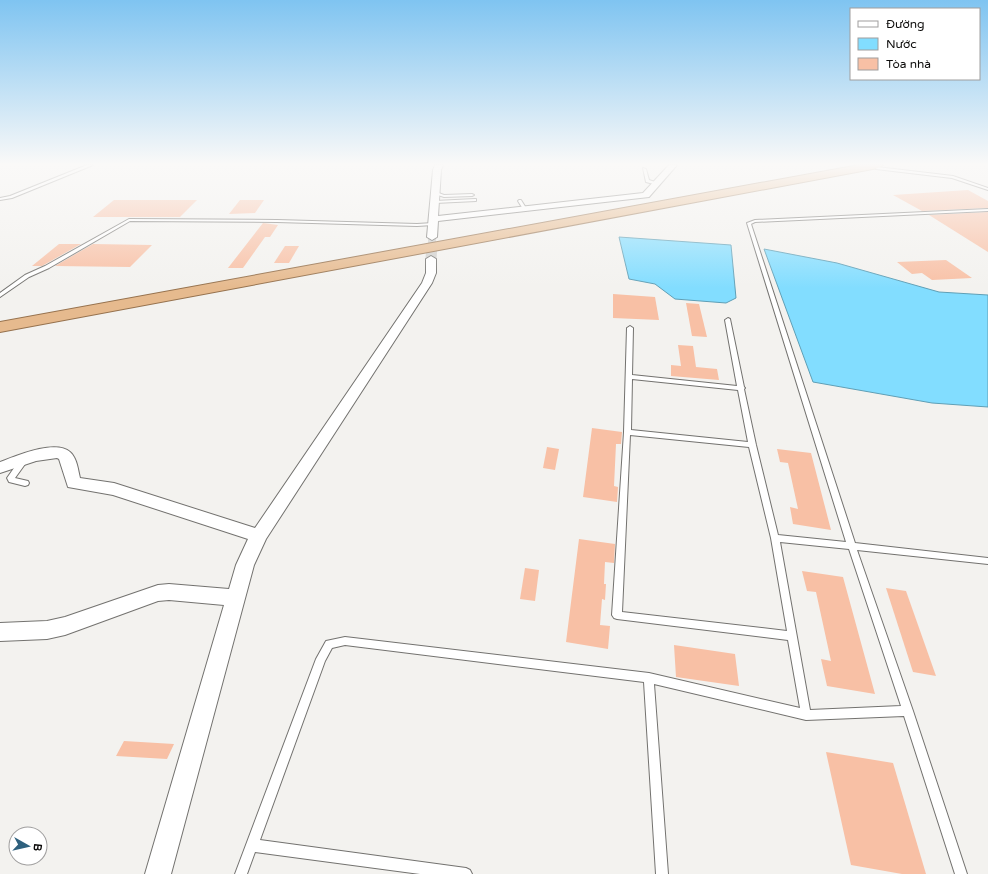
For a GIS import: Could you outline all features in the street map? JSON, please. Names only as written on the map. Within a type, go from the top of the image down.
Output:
[{"type":"highway","points":[[0,319],[628,206]]},
{"type":"highway","points":[[0,327],[664,206]]},
{"type":"street","points":[[432,237],[435,206]]},
{"type":"street","points":[[433,221],[513,206]]},
{"type":"street","points":[[158,874],[245,565],[259,536],[427,283],[431,273],[431,258]]},
{"type":"street","points":[[0,468],[42,454],[61,454],[66,457],[74,482],[114,489],[259,536]]},
{"type":"street","points":[[0,632],[47,630],[65,626],[158,593],[169,592],[236,598]]},
{"type":"lane","points":[[961,874],[908,711],[852,547],[749,223],[754,221],[988,210]]},
{"type":"lane","points":[[0,295],[27,276],[47,267],[129,220],[277,221],[417,225],[433,221]]},
{"type":"lane","points":[[728,320],[752,445],[775,538],[806,715]]},
{"type":"lane","points":[[630,328],[627,432],[616,615],[792,636]]},
{"type":"lane","points":[[628,377],[742,388]]},
{"type":"lane","points":[[627,432],[752,445]]},
{"type":"lane","points":[[24,460],[11,478],[12,480],[25,484]]},
{"type":"lane","points":[[775,538],[988,561]]},
{"type":"lane","points":[[241,874],[250,845],[321,659],[329,644],[345,641],[649,678],[806,715],[908,711]]},
{"type":"lane","points":[[649,678],[662,874]]},
{"type":"lane","points":[[250,845],[466,874]]},
{"type":"water","points":[[619,237],[731,245],[736,298],[726,303],[675,299],[655,284],[629,279]]},
{"type":"water","points":[[764,249],[837,263],[939,292],[988,295],[988,407],[932,403],[813,382]]},
{"type":"building","points":[[107,206],[191,206],[180,217],[93,217]]},
{"type":"building","points":[[235,206],[260,206],[255,213],[229,214]]},
{"type":"building","points":[[913,206],[988,206],[988,208],[922,211]]},
{"type":"building","points":[[988,212],[988,252],[929,215]]},
{"type":"building","points":[[263,223],[278,225],[270,237],[265,237],[243,268],[228,268]]},
{"type":"building","points":[[59,244],[81,244],[42,266],[32,266]]},
{"type":"building","points":[[93,244],[152,245],[130,267],[55,266]]},
{"type":"building","points":[[285,246],[299,246],[289,263],[274,263]]},
{"type":"building","points":[[946,260],[972,278],[932,280],[922,273],[912,274],[897,262]]},
{"type":"building","points":[[613,294],[655,297],[659,320],[613,318]]},
{"type":"building","points":[[686,303],[699,304],[707,337],[692,336]]},
{"type":"building","points":[[678,345],[693,346],[696,367],[717,369],[719,380],[671,376],[671,365],[681,366]]},
{"type":"building","points":[[592,428],[622,432],[621,444],[616,444],[614,486],[618,487],[617,502],[583,497]]},
{"type":"building","points":[[547,447],[559,449],[555,470],[543,468]]},
{"type":"building","points":[[777,449],[811,453],[831,530],[793,524],[790,507],[798,509],[788,463],[780,462]]},
{"type":"building","points":[[579,539],[615,544],[614,563],[605,562],[605,600],[602,599],[600,625],[610,626],[608,649],[566,642]]},
{"type":"building","points":[[525,568],[539,570],[535,601],[520,599]]},
{"type":"building","points":[[802,571],[843,577],[875,694],[827,686],[821,659],[831,661],[816,592],[807,591]]},
{"type":"building","points":[[886,588],[906,591],[936,676],[913,672]]},
{"type":"building","points":[[674,645],[735,654],[739,686],[676,677]]},
{"type":"building","points":[[124,741],[174,744],[167,759],[116,756]]},
{"type":"building","points":[[826,752],[893,763],[926,874],[902,874],[851,865]]},
{"type":"tunnel","points":[[432,237],[432,245]]},
{"type":"tunnel","points":[[431,259],[432,245]]}]
